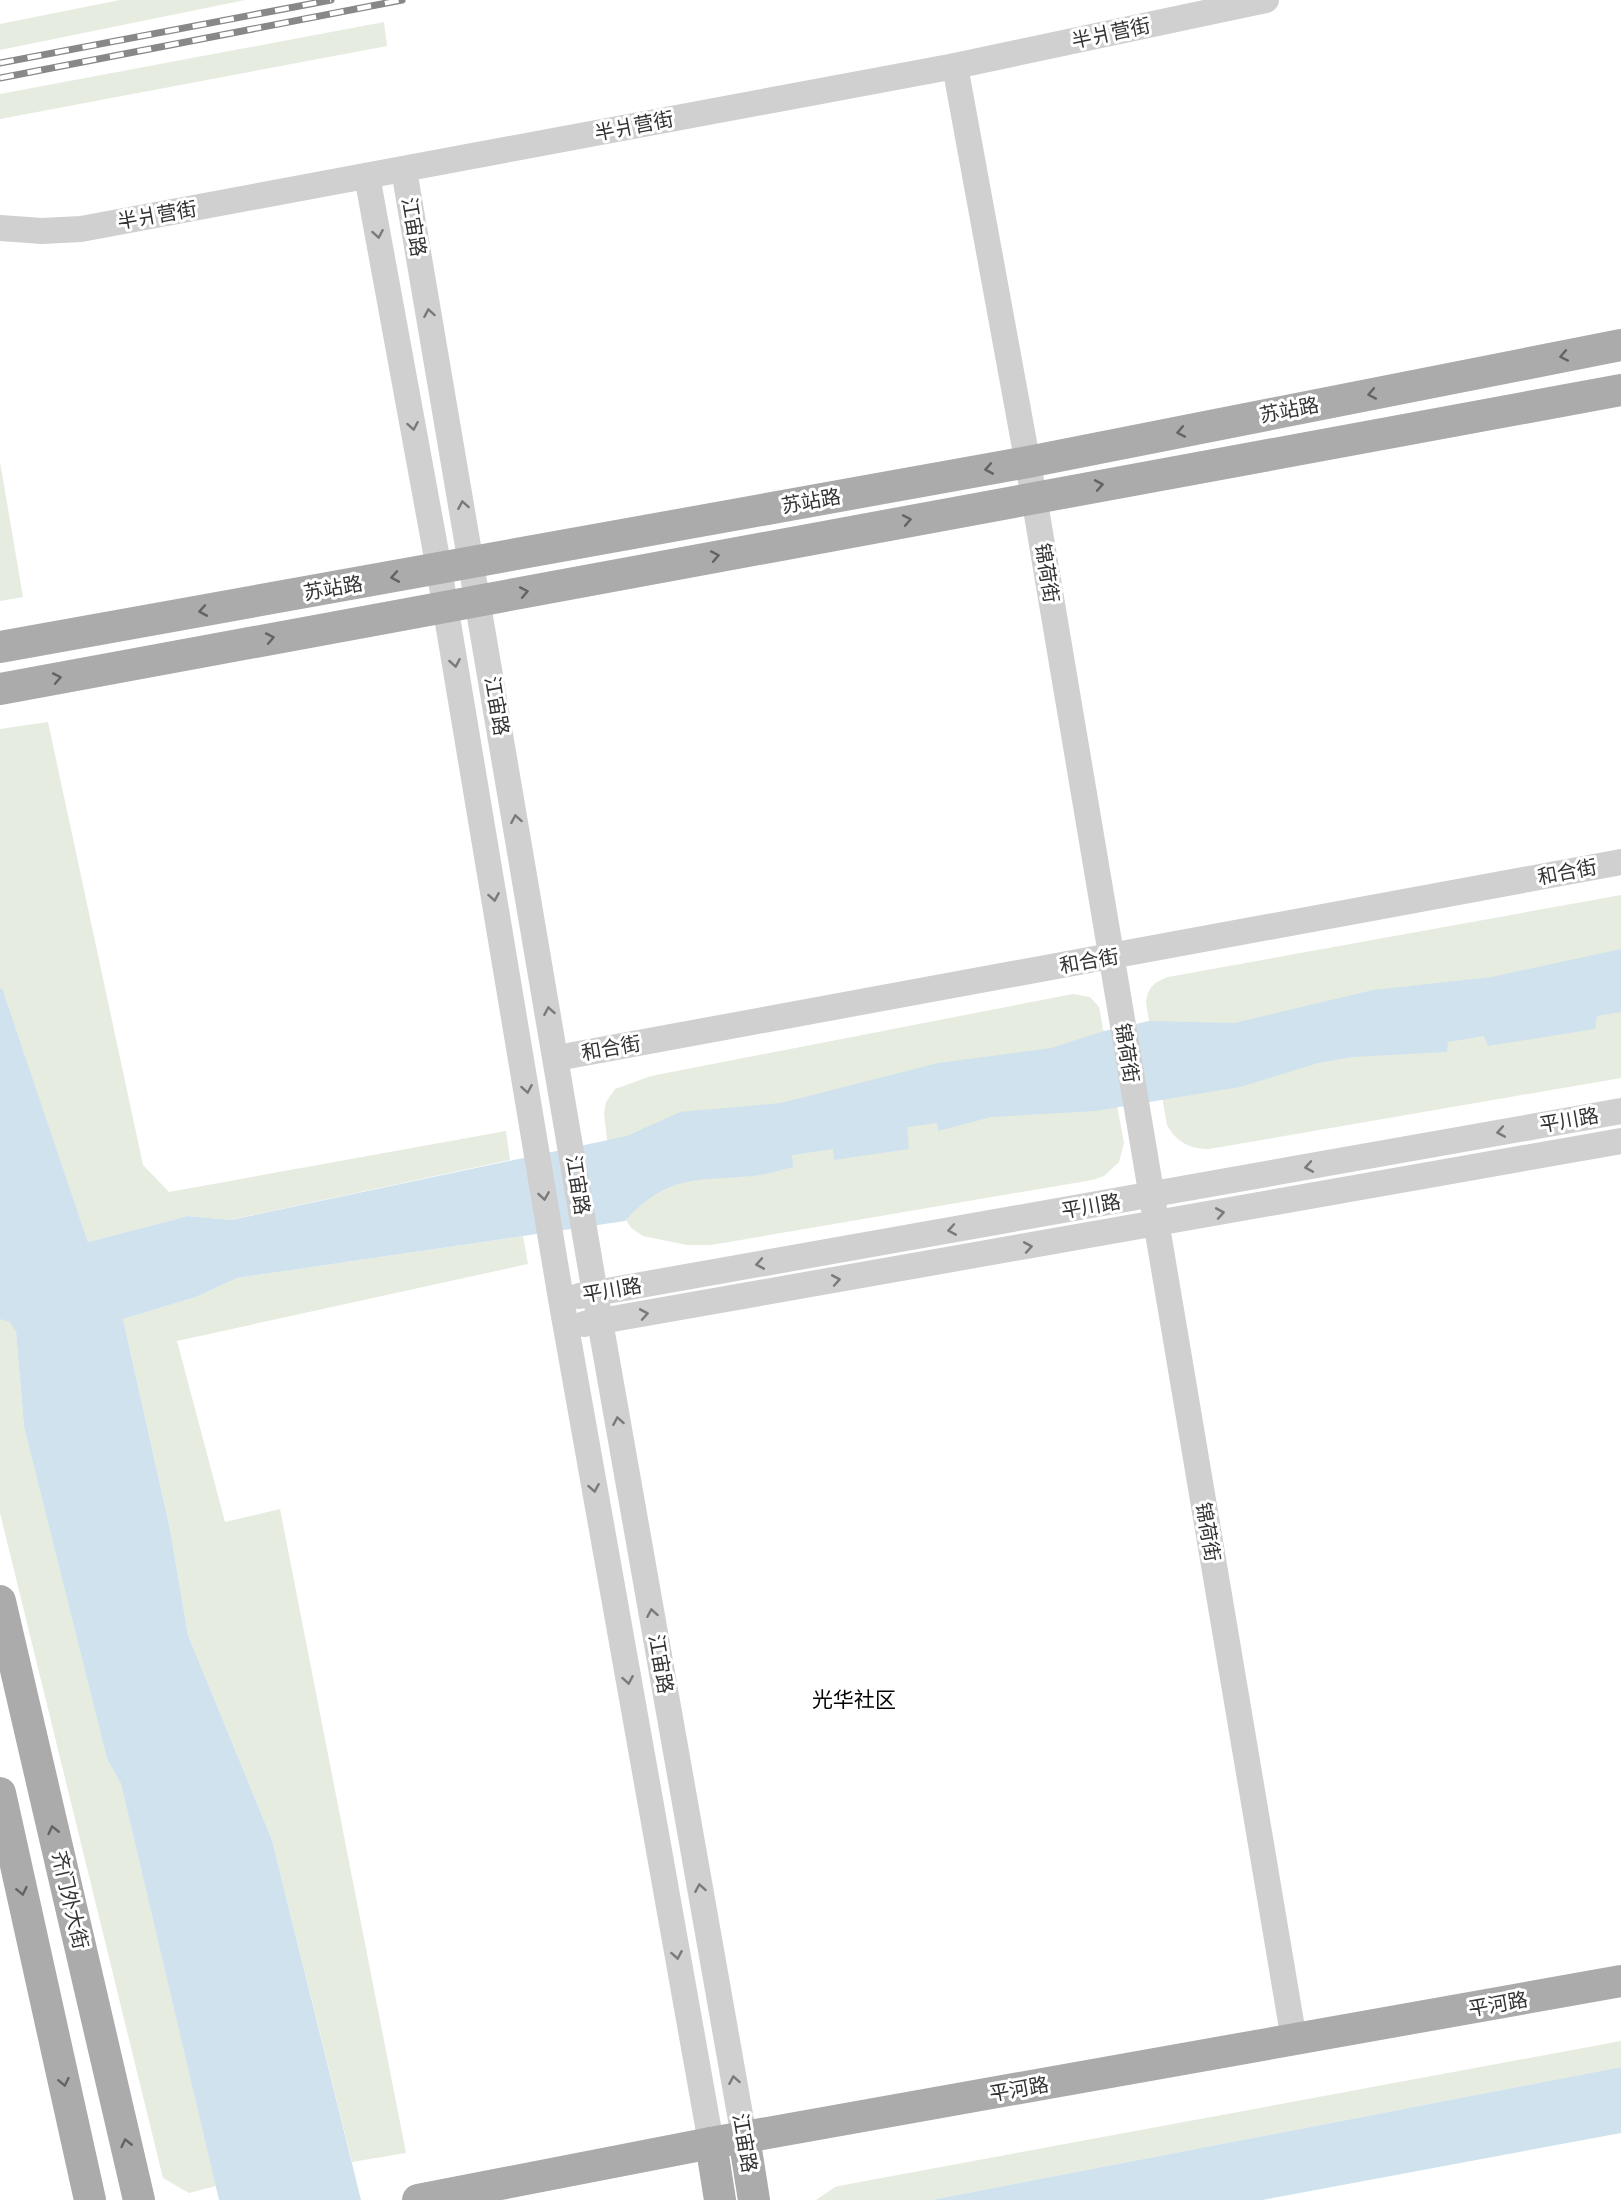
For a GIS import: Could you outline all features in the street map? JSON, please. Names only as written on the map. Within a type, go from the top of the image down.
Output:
[{"type":"main road","name":"苏站路","points":[[0,647],[1028,462],[1621,345]]},
{"type":"main road","name":"苏站路","points":[[0,689],[1034,496],[1621,390]]},
{"type":"main road","name":"齐门外大街","points":[[0,1601],[140,2200]]},
{"type":"main road","points":[[0,1793],[90,2200]]},
{"type":"main road","name":"平河路","points":[[418,2200],[711,2143],[1621,1981]]},
{"type":"main road","name":"江宙路","points":[[744,2137],[754,2200]]},
{"type":"main road","name":"江宙路","points":[[711,2143],[720,2200]]},
{"type":"street","name":"半爿营街","points":[[0,228],[42,231],[81,229],[955,66],[1266,0]]},
{"type":"street","name":"锦荷街","points":[[955,66],[1034,496],[1294,2040]]},
{"type":"street","name":"江宙路","points":[[404,170],[473,562],[595,1293],[744,2137]]},
{"type":"street","name":"江宙路","points":[[367,176],[446,606],[561,1299],[711,2143]]},
{"type":"street","name":"和合街","points":[[557,1058],[1111,958],[1621,862]]},
{"type":"street","name":"平川路","points":[[561,1299],[1621,1111]]},
{"type":"street","name":"平川路","points":[[566,1327],[1621,1141]]},
{"type":"shaded area","points":[[120,0],[245,0],[0,50],[0,24]]},
{"type":"shaded area","points":[[384,22],[387,46],[0,119],[0,94]]},
{"type":"shaded area","points":[[0,462],[23,597],[0,601]]},
{"type":"shaded area","points":[[48,722],[143,1165],[169,1192],[506,1131],[510,1160],[230,1220],[188,1216],[88,1242],[2,989],[0,989],[0,729]]},
{"type":"shaded area","points":[[1621,895],[1621,1078],[1209,1149],[1196,1148],[1184,1143],[1167,1125],[1146,1003],[1152,986],[1159,981],[1168,977]]},
{"type":"shaded area","points":[[1073,994],[1090,997],[1099,1007],[1124,1143],[1119,1162],[1104,1176],[1092,1180],[711,1245],[687,1245],[643,1236],[631,1228],[620,1210],[604,1113],[606,1102],[615,1089],[651,1076]]},
{"type":"shaded area","points":[[523,1236],[528,1264],[177,1341],[225,1522],[280,1509],[406,2153],[352,2162],[272,1840],[188,1635],[170,1529],[123,1319],[196,1297],[237,1278]]},
{"type":"shaded area","points":[[0,1283],[16,1332],[24,1427],[107,1759],[121,1784],[216,2186],[189,2193],[163,2178],[0,1513]]},
{"type":"shaded area","points":[[1621,2041],[1621,2067],[931,2200],[816,2200],[835,2187],[844,2185]]},
{"type":"water","points":[[1621,949],[1621,1012],[1597,1016],[1595,1029],[1488,1046],[1484,1036],[1448,1042],[1447,1052],[1352,1057],[1318,1063],[1240,1087],[1095,1111],[991,1117],[938,1131],[937,1123],[907,1127],[909,1149],[834,1160],[833,1149],[792,1155],[793,1167],[767,1174],[698,1180],[669,1187],[640,1206],[625,1221],[237,1278],[196,1297],[123,1319],[170,1529],[188,1635],[272,1840],[361,2200],[219,2200],[121,1784],[107,1759],[24,1427],[16,1332],[10,1322],[0,1319],[0,989],[2,988],[88,1242],[188,1216],[231,1220],[627,1136],[680,1112],[781,1103],[938,1063],[1051,1048],[1104,1031],[1149,1021],[1234,1023],[1373,990],[1492,977]]},
{"type":"water","points":[[1621,2067],[1621,2133],[1262,2200],[931,2200]]},
{"type":"railway","points":[[0,63],[331,0]]},
{"type":"railway","points":[[0,78],[402,0]]},
{"type":"district","name":"光华社区","points":[[854,1700]]}]
